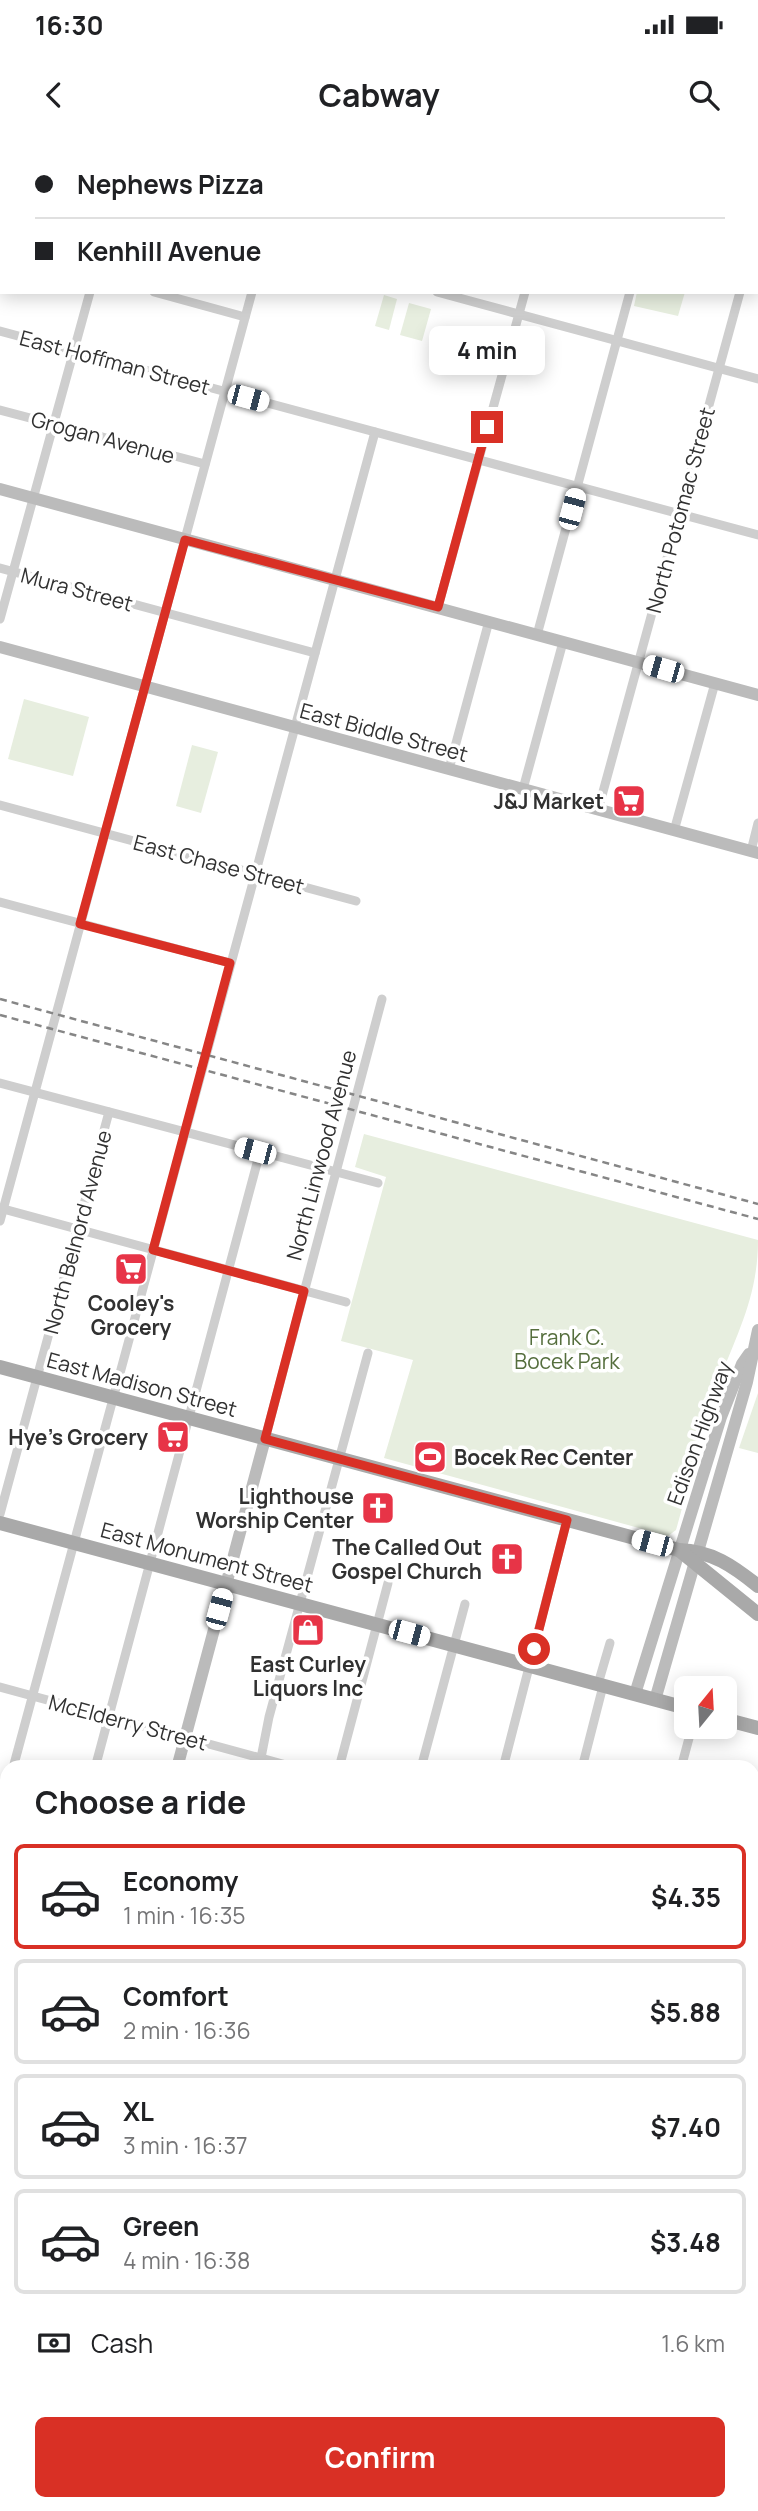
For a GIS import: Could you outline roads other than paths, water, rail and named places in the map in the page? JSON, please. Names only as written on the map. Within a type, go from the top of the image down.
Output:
[{"type":"main road","name":"East Madison Street","points":[[0,1367],[730,1564],[758,1586]]},
{"type":"main road","name":"East Monument Street","points":[[0,1523],[674,1705]]},
{"type":"main road","points":[[696,1556],[758,1614]]},
{"type":"main road","points":[[737,1722],[758,1728]]},
{"type":"street","points":[[0,619],[89,294]]},
{"type":"street","points":[[161,294],[245,317]]},
{"type":"street","points":[[0,1221],[251,294]]},
{"type":"street","points":[[444,294],[758,379]]},
{"type":"street","points":[[438,607],[524,294]]},
{"type":"street","points":[[537,635],[629,294]]},
{"type":"street","name":"North Potomac Street","points":[[598,810],[739,294]]},
{"type":"street","name":"East Hoffman Street","points":[[0,331],[758,535]]},
{"type":"street","name":"Grogan Avenue","points":[[0,410],[205,464]]},
{"type":"street","points":[[15,1760],[375,432]]},
{"type":"street","points":[[0,489],[758,695]]},
{"type":"street","name":"Mura Street","points":[[0,568],[315,653]]},
{"type":"street","points":[[449,769],[489,621]]},
{"type":"street","points":[[523,789],[563,642]]},
{"type":"street","name":"East Biddle Street","points":[[0,647],[754,852]]},
{"type":"street","points":[[674,831],[715,683]]},
{"type":"street","name":"East Chase Street","points":[[0,805],[356,901]]},
{"type":"street","points":[[754,852],[758,823]]},
{"type":"street","points":[[0,902],[230,963]]},
{"type":"street","name":"North Linwood Avenue","points":[[179,1760],[382,999]]},
{"type":"street","points":[[0,1083],[378,1183]]},
{"type":"street","name":"North Belnord Avenue","points":[[0,1514],[109,1112]]},
{"type":"street","points":[[96,1760],[260,1152]]},
{"type":"street","points":[[2,1209],[346,1302]]},
{"type":"street","name":"Edison Highway","points":[[655,1700],[747,1382],[758,1331]]},
{"type":"street","name":"Edison Highway","points":[[635,1694],[725,1406],[742,1364],[753,1348]]},
{"type":"street","points":[[261,1760],[269,1717],[368,1353]]},
{"type":"street","points":[[505,1760],[567,1520]]},
{"type":"street","points":[[341,1760],[388,1583]]},
{"type":"street","points":[[423,1760],[465,1604]]},
{"type":"street","points":[[584,1760],[610,1643]]},
{"type":"street","name":"McElderry Street","points":[[0,1687],[185,1737],[251,1760]]},
{"type":"street","points":[[683,1760],[689,1740]]},
{"type":"railway","points":[[0,999],[758,1204]]},
{"type":"railway","points":[[0,1015],[758,1219]]},
{"type":"place","name":"J&J Market","points":[[629,801]]},
{"type":"place","name":"Cooley's Grocery","points":[[131,1269]]},
{"type":"place","name":"Hye's Grocery","points":[[173,1437]]},
{"type":"place","name":"Bocek Rec Center","points":[[430,1457]]},
{"type":"place","name":"Lighthouse Worship Center","points":[[378,1508]]},
{"type":"place","name":"The Called Out Gospel Church","points":[[507,1559]]},
{"type":"place","name":"East Curley Liquors Inc","points":[[308,1630]]},
{"type":"park label","name":"Frank C. Bocek Park","points":[[567,1349]]}]
